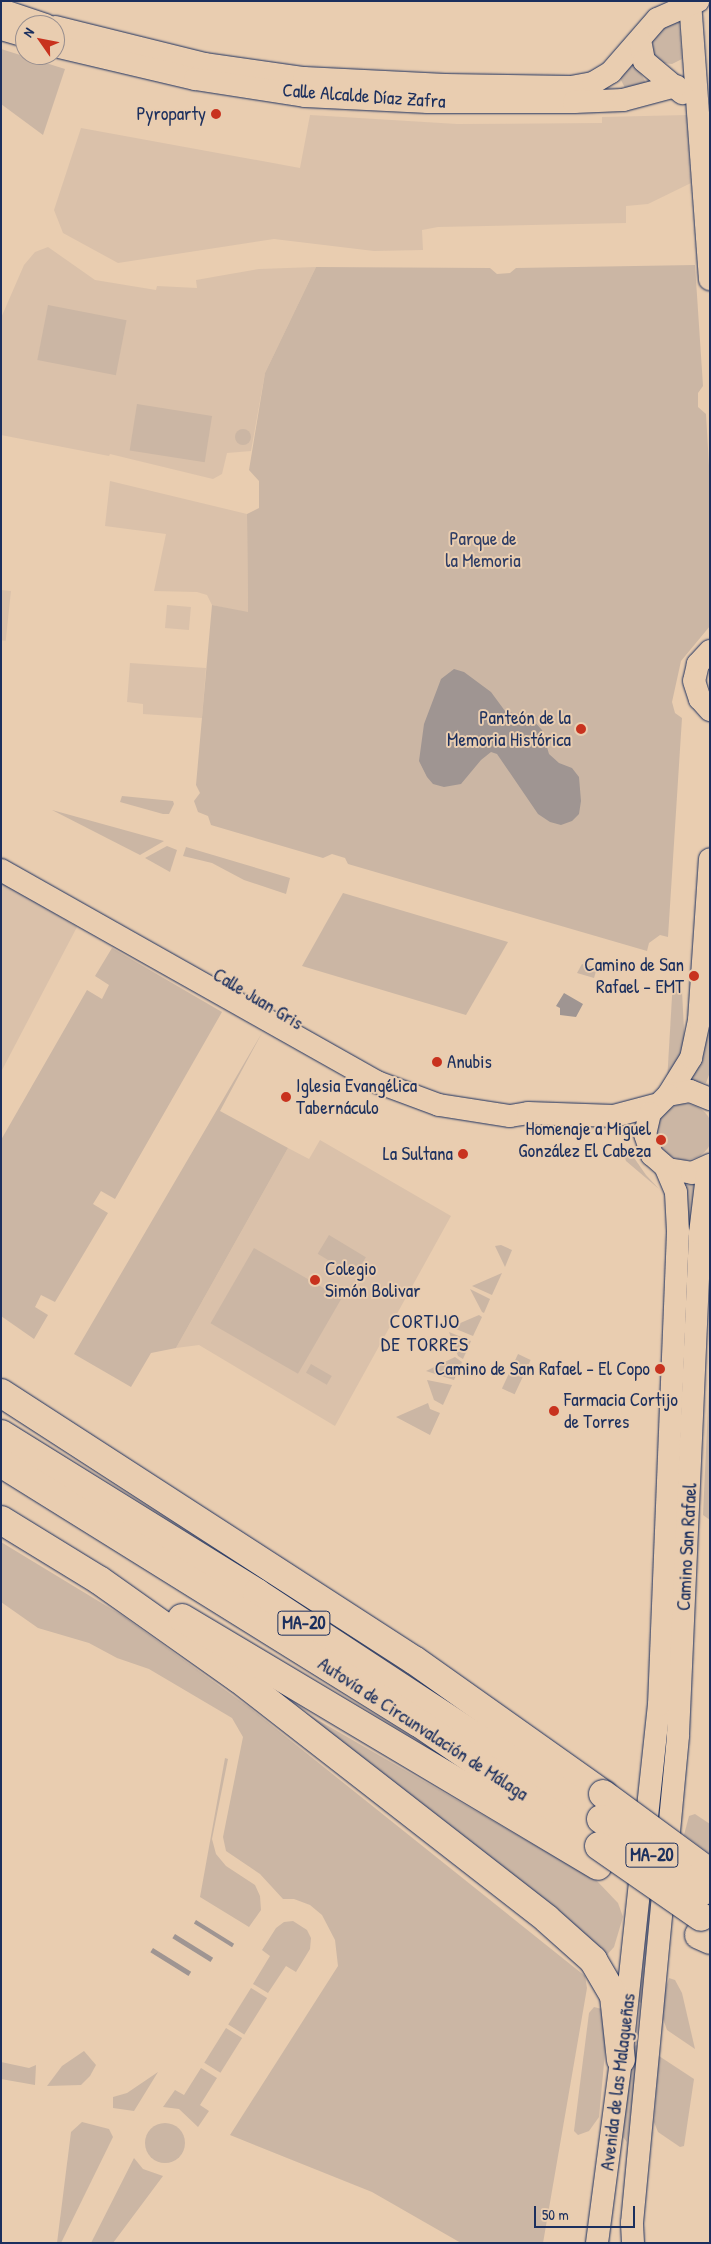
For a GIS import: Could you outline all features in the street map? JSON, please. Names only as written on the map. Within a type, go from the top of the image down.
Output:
[{"type":"highway","points":[[1,1393],[414,1660],[602,1806]]},
{"type":"highway","name":"Autovía de Circunvalación de Málaga","points":[[1,1434],[602,1806],[706,1906]]},
{"type":"highway","name":"Autovía de Circunvalación de Málaga","points":[[1,1463],[419,1723],[599,1856],[706,1906]]},
{"type":"highway","points":[[1,1508],[599,1856]]},
{"type":"highway","points":[[1,1520],[99,1580],[239,1679],[547,1919],[593,1960],[614,1996],[621,2060]]},
{"type":"main road","name":"Calle Alcalde Díaz Zafra","points":[[65,30],[204,64],[304,78],[445,86],[571,87],[593,83],[611,72],[657,19],[700,2]]},
{"type":"main road","points":[[700,2],[693,62],[710,278]]},
{"type":"main road","points":[[1,10],[16,15]]},
{"type":"main road","points":[[1,29],[15,33]]},
{"type":"main road","points":[[676,86],[710,39]]},
{"type":"main road","points":[[640,40],[644,61],[676,86],[697,110]]},
{"type":"main road","name":"Calle Alcalde Díaz Zafra","points":[[65,48],[195,79],[305,96],[428,102],[623,100],[676,86]]},
{"type":"main road","points":[[708,714],[696,691],[694,676],[698,664],[710,651]]},
{"type":"main road","name":"Calle Juan Gris","points":[[1,853],[60,884],[379,1071],[438,1094],[512,1108],[528,1114]]},
{"type":"main road","points":[[645,1134],[647,1119],[690,1058],[700,1020],[710,860]]},
{"type":"main road","name":"Calle Juan Gris","points":[[1,870],[378,1082],[440,1105],[510,1116],[528,1114],[614,1116],[688,1091],[710,1099]]},
{"type":"main road","name":"Calle Juan Gris","points":[[614,1116],[645,1134]]},
{"type":"main road","name":"Camino San Rafael","points":[[637,1921],[659,1705],[676,1280],[676,1192],[666,1168],[652,1155],[645,1134]]},
{"type":"main road","points":[[666,1168],[687,1173],[709,1166]]},
{"type":"main road","name":"Camino San Rafael","points":[[661,1927],[678,1735],[700,1233],[709,1166]]},
{"type":"main road","name":"Avenida de las Malagueñas","points":[[597,2243],[637,1921]]},
{"type":"main road","name":"Avenida de las Malagueñas","points":[[633,2243],[632,2223],[661,1927]]},
{"type":"shaded area","points":[[310,115],[457,124],[602,123],[602,117],[687,115],[691,183],[648,204],[626,206],[626,223],[438,227],[422,230],[423,250],[374,251],[274,239],[118,263],[63,233],[54,210],[81,128],[300,168]]},
{"type":"shaded area","points":[[48,247],[95,280],[156,290],[157,286],[197,288],[196,280],[259,269],[316,267],[265,373],[251,451],[227,453],[222,474],[213,479],[110,454],[109,456],[1,435],[1,318],[24,265],[35,252]]},
{"type":"shaded area","points":[[110,481],[247,514],[248,613],[212,605],[207,595],[197,592],[154,591],[166,534],[105,526]]},
{"type":"shaded area","points":[[1,590],[11,591],[6,641],[1,640]]},
{"type":"shaded area","points":[[167,605],[191,607],[189,630],[165,628]]},
{"type":"shaded area","points":[[130,663],[206,668],[202,718],[143,714],[143,704],[127,702]]},
{"type":"shaded area","points":[[454,669],[464,672],[491,692],[505,711],[531,718],[542,730],[549,754],[559,763],[572,768],[579,777],[581,801],[579,814],[572,821],[561,825],[550,822],[538,814],[497,754],[491,752],[481,760],[461,784],[444,787],[433,784],[427,777],[419,761],[424,724],[441,679]]},
{"type":"shaded area","points":[[1,881],[77,927],[1,1072]]},
{"type":"shaded area","points":[[564,993],[583,1004],[576,1017],[560,1015],[560,1008],[556,1006]]},
{"type":"shaded area","name":"Colegio Simón Bolivar","points":[[320,1140],[451,1216],[335,1426],[199,1345],[176,1348],[288,1148],[309,1159]]},
{"type":"shaded area","points":[[196,1920],[234,1944],[232,1947],[194,1923]]},
{"type":"shaded area","points":[[175,1934],[213,1958],[211,1962],[172,1938]]},
{"type":"shaded area","points":[[153,1948],[191,1972],[189,1976],[150,1952]]},
{"type":"green space","points":[[679,21],[682,59],[672,64],[663,63],[654,56],[652,36],[657,29]]},
{"type":"green space","points":[[1,49],[15,53],[15,65],[52,65],[65,69],[43,135],[1,104]]},
{"type":"green space","points":[[634,61],[646,83],[625,88],[619,76]]},
{"type":"green space","name":"Parque de la Memoria","points":[[695,265],[703,386],[698,393],[698,407],[706,414],[710,483],[710,626],[681,661],[672,702],[675,713],[682,718],[668,937],[660,935],[649,943],[647,951],[348,864],[345,858],[332,854],[323,858],[211,825],[208,816],[198,812],[194,801],[200,793],[196,785],[212,605],[248,612],[247,514],[259,508],[259,481],[249,470],[265,373],[316,267],[490,268],[497,274],[510,273],[516,268]]},
{"type":"green space","points":[[48,305],[127,320],[116,375],[37,360]]},
{"type":"green space","points":[[137,404],[212,416],[205,462],[130,450]]},
{"type":"green space","points":[[240,429],[246,429],[251,434],[249,443],[240,445],[235,440],[235,434]]},
{"type":"green space","points":[[122,796],[173,801],[174,804],[169,814],[163,814],[120,802]]},
{"type":"green space","points":[[52,810],[164,841],[140,855]]},
{"type":"green space","points":[[167,846],[177,850],[170,872],[145,858]]},
{"type":"green space","points":[[186,847],[290,878],[286,894],[244,880],[212,863],[183,856]]},
{"type":"green space","points":[[343,893],[508,942],[466,1015],[302,966]]},
{"type":"green space","points":[[112,948],[222,1012],[115,1199],[101,1191],[93,1204],[108,1213],[55,1302],[41,1295],[35,1307],[48,1315],[34,1339],[1,1316],[1,1140],[87,990],[102,999],[109,985],[95,976]]},
{"type":"green space","points":[[582,964],[597,968],[594,978],[577,973]]},
{"type":"green space","points":[[673,980],[682,991],[685,1049],[667,1082]]},
{"type":"green space","points":[[710,1016],[710,1072],[706,1083],[689,1080]]},
{"type":"green space","points":[[263,1031],[220,1111],[288,1148],[176,1348],[151,1353],[131,1387],[74,1354]]},
{"type":"green space","points":[[679,1104],[691,1104],[701,1108],[709,1116],[713,1132],[709,1148],[701,1156],[691,1160],[679,1160],[669,1156],[661,1148],[657,1138],[657,1126],[661,1116],[669,1108]]},
{"type":"green space","points":[[630,1152],[646,1175],[659,1189],[626,1161],[624,1156]]},
{"type":"green space","points":[[697,1184],[694,1225],[687,1225],[682,1185]]},
{"type":"green space","points":[[329,1235],[366,1257],[355,1276],[318,1254]]},
{"type":"green space","points":[[501,1245],[512,1250],[505,1267],[495,1246]]},
{"type":"green space","points":[[254,1248],[341,1298],[298,1374],[210,1323]]},
{"type":"green space","points":[[502,1273],[492,1295],[472,1286]]},
{"type":"green space","points":[[470,1289],[490,1299],[484,1313],[482,1312]]},
{"type":"green space","points":[[479,1315],[482,1317],[473,1336],[451,1327]]},
{"type":"green space","points":[[449,1332],[471,1341],[463,1359],[458,1356]]},
{"type":"green space","points":[[518,1354],[531,1360],[515,1394],[502,1388]]},
{"type":"green space","points":[[455,1357],[462,1362],[454,1380],[426,1371]]},
{"type":"green space","points":[[311,1364],[332,1376],[327,1385],[306,1373]]},
{"type":"green space","points":[[710,1365],[710,1520],[703,1515]]},
{"type":"green space","points":[[427,1380],[452,1385],[443,1405],[434,1400]]},
{"type":"green space","points":[[428,1403],[430,1409],[440,1413],[430,1435],[396,1417]]},
{"type":"green space","points":[[1,1542],[123,1616],[250,1708],[585,1976],[587,1988],[543,2243],[461,2243],[372,2192],[230,2135],[338,1966],[335,1940],[322,1915],[310,1905],[294,1899],[283,1899],[260,1874],[226,1851],[223,1837],[243,1737],[232,1718],[149,1669],[117,1658],[89,1643],[38,1628],[1,1602]]},
{"type":"green space","points":[[252,1682],[597,1881],[618,1903],[623,1917],[614,1947],[605,1957]]},
{"type":"green space","points":[[225,1758],[228,1759],[212,1839],[216,1854],[226,1866],[255,1885],[260,1896],[261,1910],[249,1927],[200,1897]]},
{"type":"green space","points":[[695,1814],[710,1824],[710,1854],[684,1835],[689,1816]]},
{"type":"green space","points":[[659,1815],[644,2002],[641,2003],[637,2000],[656,1817]]},
{"type":"green space","points":[[293,1921],[307,1930],[311,1938],[310,1949],[296,1972],[286,1966],[268,1993],[253,1984],[270,1956],[262,1950],[276,1928],[284,1922]]},
{"type":"green space","points":[[669,1978],[675,1980],[682,1993],[695,2049],[667,2030],[663,2019],[664,1994]]},
{"type":"green space","points":[[251,1988],[267,1998],[244,2035],[228,2024]]},
{"type":"green space","points":[[594,2007],[606,2010],[607,2031],[599,2117],[589,2131],[578,2135],[574,2131],[589,2013]]},
{"type":"green space","points":[[226,2028],[242,2038],[220,2073],[204,2063]]},
{"type":"green space","points":[[636,2045],[639,2046],[627,2142],[623,2137],[631,2050]]},
{"type":"green space","points":[[84,2051],[96,2065],[90,2076],[81,2085],[47,2086],[62,2066]]},
{"type":"green space","points":[[659,2056],[694,2079],[684,2146],[680,2147],[658,2132],[654,2122]]},
{"type":"green space","points":[[1,2062],[29,2068],[36,2065],[35,2085],[1,2079]]},
{"type":"green space","points":[[201,2068],[217,2078],[200,2105],[209,2111],[198,2127],[179,2109],[163,2107],[175,2090],[184,2095]]},
{"type":"green space","points":[[158,2072],[134,2111],[113,2108],[113,2097],[127,2093]]},
{"type":"green space","points":[[82,2122],[109,2129],[113,2137],[61,2243],[57,2243],[71,2132]]},
{"type":"green space","points":[[169,2123],[176,2126],[182,2132],[185,2143],[184,2151],[176,2160],[169,2163],[161,2163],[154,2160],[146,2151],[145,2139],[148,2132],[157,2124]]},
{"type":"green space","points":[[134,2158],[143,2169],[163,2176],[113,2243],[91,2243]]},
{"type":"place","name":"Pyroparty","points":[[216,114]]},
{"type":"place","name":"Panteón de la Memoria Histórica","points":[[581,729]]},
{"type":"place","name":"Camino de San Rafael - EMT","points":[[694,976]]},
{"type":"place","name":"Anubis","points":[[437,1062]]},
{"type":"place","name":"Iglesia Evangélica Tabernáculo","points":[[286,1097]]},
{"type":"place","name":"Homenaje a Miguel González El Cabeza","points":[[661,1140]]},
{"type":"place","name":"La Sultana","points":[[463,1154]]},
{"type":"place","name":"Colegio Simón Bolivar","points":[[315,1280]]},
{"type":"place","name":"Camino de San Rafael - El Copo","points":[[660,1369]]},
{"type":"place","name":"Farmacia Cortijo de Torres","points":[[554,1411]]},
{"type":"district","name":"CORTIJO DE TORRES","points":[[425,1332]]}]
